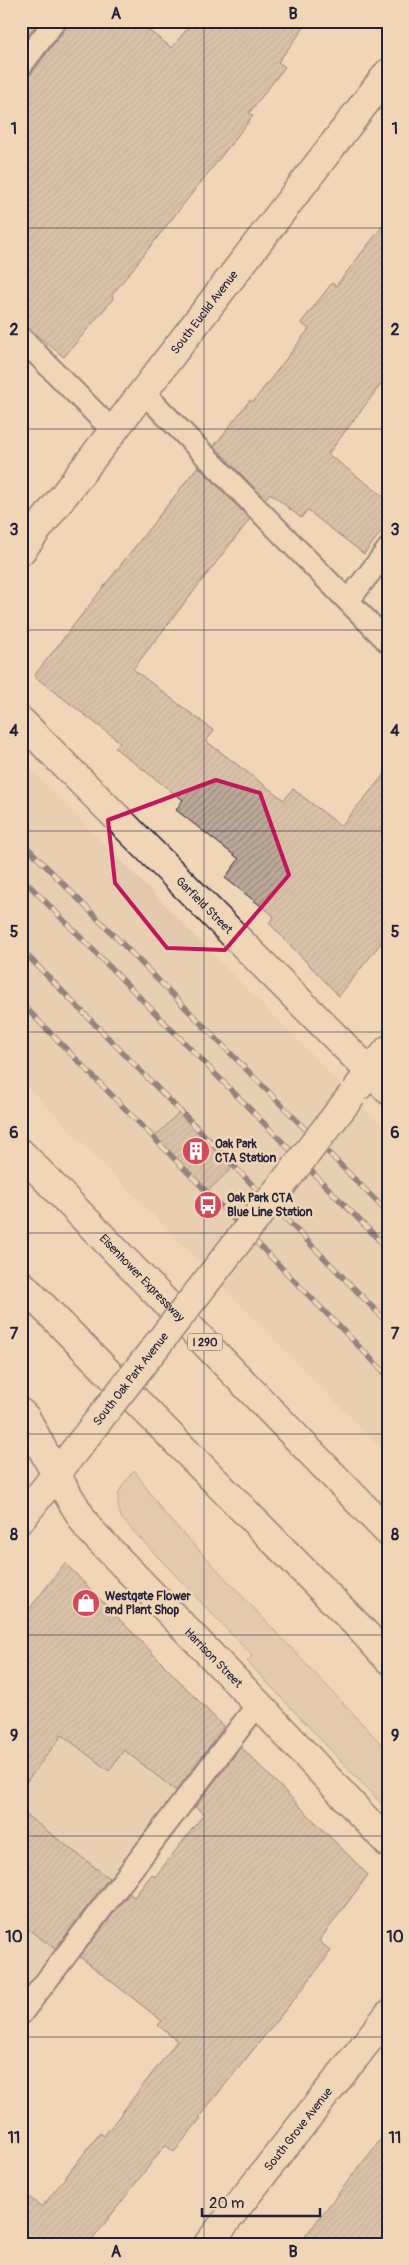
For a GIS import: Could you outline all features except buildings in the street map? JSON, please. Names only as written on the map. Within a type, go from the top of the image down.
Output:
[{"type":"main road","name":"South Euclid Avenue","points":[[21,551],[388,73]]},
{"type":"main road","name":"Garfield Street","points":[[21,721],[379,1081]]},
{"type":"main road","name":"South Oak Park Avenue","points":[[21,1519],[352,1095],[379,1081],[388,1050]]},
{"type":"main road","name":"Eisenhower Expressway","points":[[21,1153],[388,1532]]},
{"type":"main road","points":[[21,1284],[360,1628],[388,1659]]},
{"type":"main road","name":"Harrison Street","points":[[21,1413],[26,1418],[56,1475],[88,1528],[258,1704],[388,1843]]},
{"type":"main road","name":"South Grove Avenue","points":[[208,2244],[388,2015]]},
{"type":"lane","points":[[21,66],[55,21]]},
{"type":"lane","points":[[21,338],[113,431]]},
{"type":"lane","points":[[143,392],[388,642]]},
{"type":"lane","points":[[348,601],[388,549]]},
{"type":"lane","points":[[21,2014],[258,1704]]},
{"type":"highlighted area","points":[[216,780],[260,793],[289,875],[225,950],[167,948],[115,883],[108,820]]},
{"type":"shaded area","points":[[21,759],[388,1132],[388,1456],[21,1080]]},
{"type":"shaded area","points":[[134,1470],[164,1513],[388,1751],[388,1811],[247,1661],[252,1656],[122,1519],[118,1504],[119,1493]]},
{"type":"shaded area","points":[[72,1570],[225,1728],[21,1994],[21,1620]]},
{"type":"railway","points":[[21,841],[388,1213]]},
{"type":"railway","points":[[21,877],[388,1249]]},
{"type":"railway","points":[[21,949],[388,1323]]},
{"type":"railway","points":[[21,1003],[388,1376]]},
{"type":"place","name":"Oak Park CTA Station","points":[[196,1151]]},
{"type":"place","name":"Oak Park CTA Blue Line Station","points":[[208,1205]]},
{"type":"place","name":"Westgate Flower and Plant Shop","points":[[86,1603]]}]
